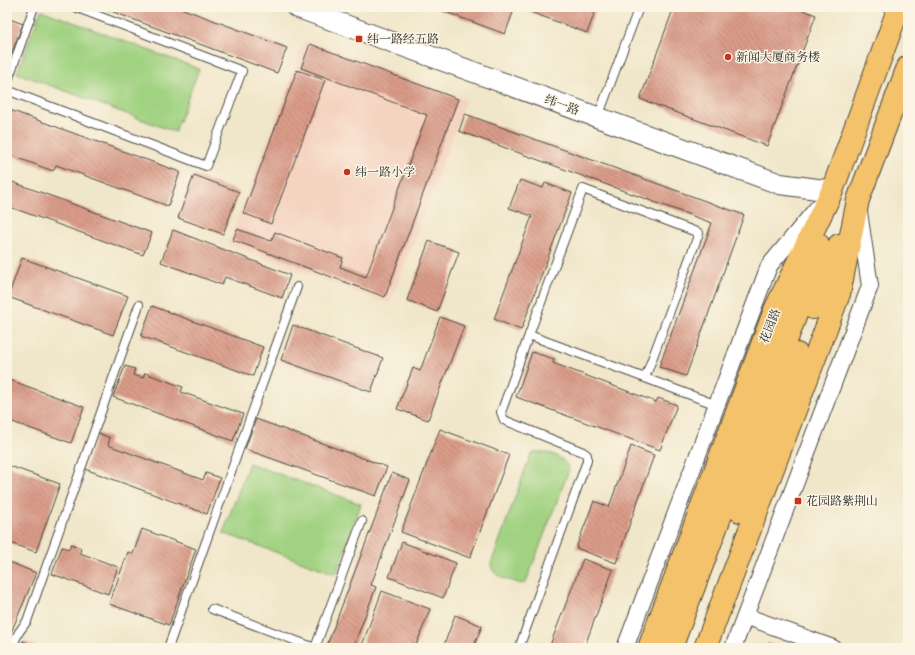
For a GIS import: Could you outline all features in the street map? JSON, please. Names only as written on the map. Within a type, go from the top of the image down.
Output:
[{"type":"main road","name":"花园路","points":[[649,648],[775,310],[832,191],[899,7]]},
{"type":"main road","points":[[691,648],[821,287],[858,200],[908,67]]},
{"type":"main road","points":[[671,648],[807,284],[832,191]]},
{"type":"main road","points":[[705,648],[839,294],[858,200]]},
{"type":"street","name":"纬一路","points":[[296,7],[780,184],[832,191]]},
{"type":"street","points":[[625,648],[769,266],[832,191]]},
{"type":"street","points":[[732,648],[870,286],[858,200]]},
{"type":"street","points":[[745,616],[833,648]]},
{"type":"lane","points":[[7,82],[34,7]]},
{"type":"lane","points":[[7,90],[206,166],[242,71],[75,7]]},
{"type":"lane","points":[[598,118],[639,7]]},
{"type":"lane","points":[[519,648],[587,461],[587,456],[583,452],[504,420],[501,412],[583,189],[699,232],[646,378]]},
{"type":"lane","points":[[168,648],[297,287]]},
{"type":"lane","points":[[11,648],[19,632],[27,622],[140,305]]},
{"type":"lane","points":[[529,335],[717,405]]},
{"type":"lane","points":[[212,609],[315,648],[362,521]]},
{"type":"shaded area","name":"纬一路小学","points":[[305,40],[466,100],[390,304],[228,244]]},
{"type":"green space","points":[[41,10],[199,69],[175,132],[17,73]]},
{"type":"green space","points":[[535,452],[545,452],[555,455],[564,461],[569,470],[526,582],[522,584],[502,578],[492,569],[491,564],[530,456]]},
{"type":"green space","points":[[249,463],[361,504],[336,574],[223,533]]},
{"type":"building","points":[[100,7],[178,7],[287,48],[277,73]]},
{"type":"building","points":[[432,7],[515,7],[505,34]]},
{"type":"building","points":[[517,7],[597,7],[587,33]]},
{"type":"building","name":"新闻大厦商务楼","points":[[674,7],[794,7],[816,15],[767,146],[640,99]]},
{"type":"building","points":[[7,18],[23,24],[11,54],[7,53]]},
{"type":"building","points":[[310,44],[458,99],[385,297],[233,240],[237,229],[271,241],[275,232],[343,258],[340,267],[366,277],[427,115],[301,68]]},
{"type":"building","points":[[297,70],[325,80],[271,224],[243,213]]},
{"type":"building","points":[[10,110],[180,172],[168,206],[56,165],[53,171],[7,154],[7,117]]},
{"type":"building","points":[[465,114],[744,215],[686,376],[659,367],[712,223],[459,131]]},
{"type":"building","points":[[194,175],[239,192],[223,234],[178,218]]},
{"type":"building","points":[[7,180],[152,233],[143,255],[7,206]]},
{"type":"building","points":[[520,180],[543,188],[545,183],[572,193],[521,330],[494,319],[532,216],[509,208]]},
{"type":"building","points":[[173,230],[290,275],[282,298],[225,277],[222,285],[161,262]]},
{"type":"building","points":[[429,241],[459,252],[437,312],[407,300]]},
{"type":"building","points":[[22,258],[128,296],[113,335],[8,297]]},
{"type":"building","points":[[152,306],[263,347],[253,376],[141,336]]},
{"type":"building","points":[[440,317],[464,326],[428,420],[397,409],[413,368],[420,371]]},
{"type":"building","points":[[293,325],[383,358],[371,392],[281,360]]},
{"type":"building","points":[[532,352],[554,359],[553,363],[656,402],[658,398],[677,405],[660,450],[516,397]]},
{"type":"building","points":[[125,366],[135,369],[133,375],[143,378],[145,373],[183,387],[181,392],[243,414],[233,441],[113,397]]},
{"type":"building","points":[[7,379],[84,407],[71,443],[7,420]]},
{"type":"building","points":[[256,419],[387,467],[376,496],[245,449]]},
{"type":"building","points":[[440,429],[509,455],[470,558],[401,532]]},
{"type":"building","points":[[98,433],[110,438],[108,445],[203,480],[206,473],[220,478],[207,514],[85,469]]},
{"type":"building","points":[[631,446],[654,455],[616,563],[576,548],[594,501],[609,507]]},
{"type":"building","points":[[7,465],[60,484],[36,552],[7,542]]},
{"type":"building","points":[[392,473],[410,480],[371,585],[376,587],[353,648],[326,648]]},
{"type":"building","points":[[142,529],[196,549],[169,625],[109,604],[128,552],[133,554]]},
{"type":"building","points":[[402,542],[456,563],[443,598],[389,577]]},
{"type":"building","points":[[71,544],[81,548],[80,553],[118,567],[108,594],[52,574],[62,547],[69,549]]},
{"type":"building","points":[[583,559],[613,570],[584,648],[549,648]]},
{"type":"building","points":[[7,561],[36,573],[7,642]]},
{"type":"building","points":[[382,591],[430,609],[415,648],[361,648]]},
{"type":"building","points":[[455,615],[482,626],[473,648],[443,648]]},
{"type":"building","points":[[23,641],[38,648],[20,648]]},
{"type":"building","points":[[768,643],[782,648],[766,648]]},
{"type":"place","name":"纬一路经五路","points":[[359,39]]},
{"type":"place","name":"新闻大厦商务楼","points":[[728,57]]},
{"type":"place","name":"纬一路小学","points":[[347,172]]},
{"type":"place","name":"花园路紫荆山","points":[[798,501]]}]
